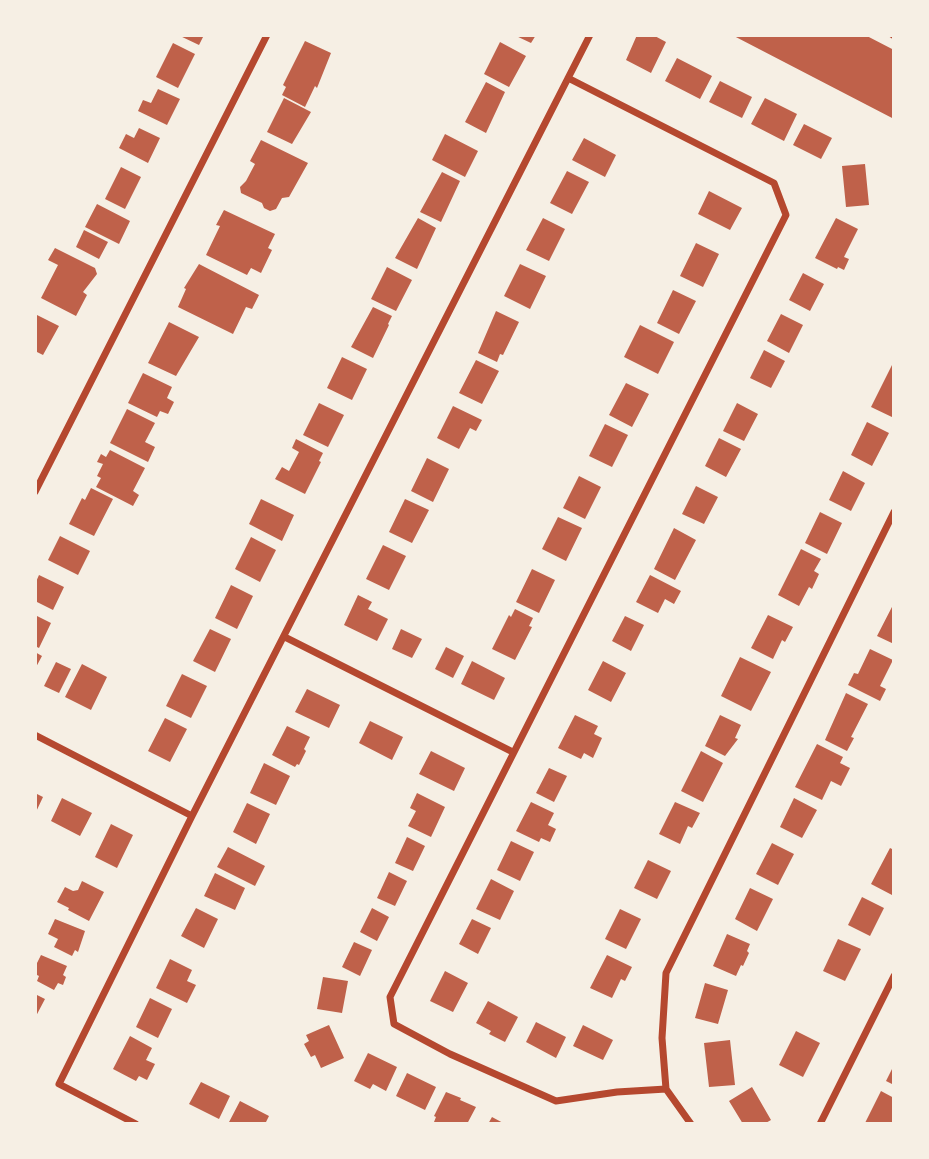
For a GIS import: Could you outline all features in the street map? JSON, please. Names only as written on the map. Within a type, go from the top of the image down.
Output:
[{"type":"street","points":[[35,492],[267,35]]},
{"type":"street","points":[[136,1124],[59,1084],[192,816],[590,35]]},
{"type":"street","points":[[568,78],[774,183],[786,215],[390,997],[394,1024],[450,1054],[556,1101],[617,1092],[666,1089]]},
{"type":"street","points":[[691,1124],[666,1089],[662,1038],[666,973],[894,512]]},
{"type":"street","points":[[285,637],[513,752]]},
{"type":"street","points":[[35,735],[192,816]]},
{"type":"street","points":[[820,1124],[894,976]]},
{"type":"building","points":[[178,35],[204,35],[199,45]]},
{"type":"building","points":[[514,35],[536,35],[531,43]]},
{"type":"building","points":[[637,35],[653,35],[666,42],[651,73],[626,60]]},
{"type":"building","points":[[732,35],[865,35],[894,50],[894,119]]},
{"type":"building","points":[[305,41],[331,53],[317,88],[315,86],[305,107],[282,95],[286,87],[283,85]]},
{"type":"building","points":[[500,42],[526,56],[509,87],[484,74]]},
{"type":"building","points":[[173,43],[195,54],[178,88],[156,77]]},
{"type":"building","points":[[677,58],[712,76],[700,99],[665,81]]},
{"type":"building","points":[[720,81],[752,97],[742,118],[709,102]]},
{"type":"building","points":[[486,82],[505,92],[486,133],[465,122]]},
{"type":"building","points":[[158,89],[180,99],[167,125],[138,111],[143,100],[151,103]]},
{"type":"building","points":[[284,98],[311,112],[292,144],[267,132]]},
{"type":"building","points":[[765,98],[797,114],[784,141],[751,124]]},
{"type":"building","points":[[804,124],[832,138],[821,159],[793,145]]},
{"type":"building","points":[[139,128],[160,138],[148,163],[119,148],[126,134],[134,138]]},
{"type":"building","points":[[445,134],[478,151],[465,177],[432,160]]},
{"type":"building","points":[[584,138],[616,155],[605,177],[572,160]]},
{"type":"building","points":[[261,140],[308,163],[289,197],[282,198],[276,209],[270,211],[264,208],[262,203],[241,193],[240,187],[255,164],[250,161]]},
{"type":"building","points":[[865,164],[869,205],[846,207],[842,166]]},
{"type":"building","points":[[121,167],[141,177],[125,209],[105,199]]},
{"type":"building","points":[[567,171],[589,182],[572,214],[550,203]]},
{"type":"building","points":[[442,172],[460,181],[441,222],[420,212]]},
{"type":"building","points":[[709,191],[742,208],[730,230],[698,214]]},
{"type":"building","points":[[97,204],[130,221],[119,244],[85,227]]},
{"type":"building","points":[[224,210],[275,234],[268,248],[272,250],[261,273],[251,268],[247,275],[206,255],[220,226],[216,225]]},
{"type":"building","points":[[418,218],[436,228],[417,269],[395,258]]},
{"type":"building","points":[[543,218],[565,229],[549,261],[526,250]]},
{"type":"building","points":[[836,218],[858,229],[844,257],[849,259],[844,270],[815,258]]},
{"type":"building","points":[[84,230],[108,242],[99,259],[76,247]]},
{"type":"building","points":[[696,243],[719,254],[703,287],[680,276]]},
{"type":"building","points":[[55,248],[95,268],[97,274],[83,292],[87,295],[76,316],[41,298],[58,265],[48,260]]},
{"type":"building","points":[[199,264],[259,295],[252,309],[246,307],[233,334],[178,307],[186,289],[184,288]]},
{"type":"building","points":[[520,264],[546,276],[530,309],[504,296]]},
{"type":"building","points":[[387,267],[412,280],[396,311],[371,299]]},
{"type":"building","points":[[803,273],[824,284],[810,311],[789,300]]},
{"type":"building","points":[[673,290],[696,301],[679,334],[657,323]]},
{"type":"building","points":[[373,307],[392,316],[373,358],[351,347]]},
{"type":"building","points":[[496,311],[519,322],[497,362],[478,353]]},
{"type":"building","points":[[781,314],[803,325],[789,353],[767,341]]},
{"type":"building","points":[[37,315],[59,326],[43,355],[35,351]]},
{"type":"building","points":[[169,322],[199,337],[176,376],[148,363]]},
{"type":"building","points":[[640,325],[674,342],[658,374],[624,357]]},
{"type":"building","points":[[764,350],[785,361],[771,388],[750,378]]},
{"type":"building","points":[[342,357],[367,369],[352,400],[327,388]]},
{"type":"building","points":[[476,360],[499,371],[482,404],[459,393]]},
{"type":"building","points":[[894,361],[894,418],[871,407]]},
{"type":"building","points":[[143,373],[172,387],[167,398],[174,402],[168,414],[160,411],[157,417],[128,403]]},
{"type":"building","points":[[626,383],[649,394],[632,427],[609,415]]},
{"type":"building","points":[[319,403],[344,415],[328,447],[303,435]]},
{"type":"building","points":[[737,403],[758,414],[744,441],[723,431]]},
{"type":"building","points":[[453,406],[482,420],[476,431],[470,428],[459,449],[437,438]]},
{"type":"building","points":[[127,409],[155,423],[145,442],[155,447],[148,462],[110,443]]},
{"type":"building","points":[[867,422],[889,433],[872,466],[851,455]]},
{"type":"building","points":[[605,424],[628,435],[612,467],[589,456]]},
{"type":"building","points":[[719,438],[741,449],[726,477],[705,466]]},
{"type":"building","points":[[296,439],[323,453],[305,494],[275,479],[282,467],[289,471],[299,452],[292,448]]},
{"type":"building","points":[[110,450],[145,468],[133,491],[139,495],[133,506],[96,487],[101,478],[97,476],[103,464],[97,462],[101,454],[106,457]]},
{"type":"building","points":[[427,458],[449,469],[433,502],[411,491]]},
{"type":"building","points":[[843,471],[865,483],[851,511],[829,500]]},
{"type":"building","points":[[579,476],[601,487],[585,519],[563,508]]},
{"type":"building","points":[[696,486],[718,497],[704,524],[682,514]]},
{"type":"building","points":[[91,488],[113,499],[94,536],[69,524],[82,498],[85,500]]},
{"type":"building","points":[[261,499],[294,515],[282,541],[249,524]]},
{"type":"building","points":[[405,499],[429,510],[412,543],[389,532]]},
{"type":"building","points":[[820,512],[842,523],[827,554],[805,543]]},
{"type":"building","points":[[558,517],[582,528],[566,561],[542,549]]},
{"type":"building","points":[[674,528],[696,540],[675,580],[654,569]]},
{"type":"building","points":[[60,536],[90,551],[78,575],[48,560]]},
{"type":"building","points":[[251,537],[276,550],[260,582],[235,569]]},
{"type":"building","points":[[383,545],[406,556],[389,590],[366,579]]},
{"type":"building","points":[[801,549],[821,559],[814,571],[819,574],[812,589],[809,587],[799,606],[778,595]]},
{"type":"building","points":[[532,569],[555,580],[539,613],[516,602]]},
{"type":"building","points":[[39,575],[64,587],[53,610],[35,601],[35,584]]},
{"type":"building","points":[[650,575],[681,591],[674,604],[665,599],[658,613],[636,602]]},
{"type":"building","points":[[231,585],[253,596],[237,629],[215,618]]},
{"type":"building","points":[[358,595],[372,602],[368,609],[388,619],[377,641],[344,625]]},
{"type":"building","points":[[894,603],[894,644],[877,636]]},
{"type":"building","points":[[515,609],[533,618],[529,626],[532,627],[515,660],[492,649],[509,615],[511,617]]},
{"type":"building","points":[[35,615],[51,623],[39,648],[35,646]]},
{"type":"building","points":[[768,615],[793,627],[785,642],[782,640],[773,659],[751,648]]},
{"type":"building","points":[[625,616],[644,625],[631,651],[612,641]]},
{"type":"building","points":[[210,629],[231,639],[215,672],[193,661]]},
{"type":"building","points":[[401,629],[422,639],[412,658],[392,649]]},
{"type":"building","points":[[446,647],[464,656],[453,678],[435,669]]},
{"type":"building","points":[[870,649],[893,660],[880,686],[886,689],[880,701],[848,685],[854,673],[858,674]]},
{"type":"building","points":[[35,652],[42,656],[35,669]]},
{"type":"building","points":[[740,657],[771,672],[751,711],[721,696]]},
{"type":"building","points":[[472,661],[505,678],[494,700],[461,684]]},
{"type":"building","points":[[603,661],[626,673],[611,702],[588,690]]},
{"type":"building","points":[[56,662],[71,669],[59,693],[44,686]]},
{"type":"building","points":[[82,664],[107,677],[91,710],[65,697]]},
{"type":"building","points":[[182,674],[207,686],[191,718],[166,706]]},
{"type":"building","points":[[307,689],[340,705],[329,728],[295,712]]},
{"type":"building","points":[[846,693],[868,704],[847,751],[825,740]]},
{"type":"building","points":[[575,715],[598,726],[594,734],[602,738],[593,758],[584,753],[581,759],[558,748]]},
{"type":"building","points":[[720,715],[741,725],[735,738],[738,739],[725,756],[705,746]]},
{"type":"building","points":[[165,718],[187,729],[170,762],[148,751]]},
{"type":"building","points":[[370,721],[403,737],[392,760],[359,743]]},
{"type":"building","points":[[287,726],[310,737],[299,765],[295,767],[272,755]]},
{"type":"building","points":[[817,744],[843,757],[840,763],[850,768],[841,786],[831,781],[822,800],[795,787]]},
{"type":"building","points":[[431,751],[465,768],[454,791],[419,774]]},
{"type":"building","points":[[701,751],[723,763],[703,802],[681,791]]},
{"type":"building","points":[[264,763],[290,776],[276,805],[250,793]]},
{"type":"building","points":[[549,768],[567,776],[554,802],[536,793]]},
{"type":"building","points":[[35,793],[43,797],[35,814]]},
{"type":"building","points":[[417,793],[445,807],[431,837],[408,826],[416,811],[410,808]]},
{"type":"building","points":[[62,798],[92,813],[80,836],[51,821]]},
{"type":"building","points":[[794,798],[817,810],[802,838],[780,827]]},
{"type":"building","points":[[531,802],[554,813],[548,825],[556,829],[550,842],[541,838],[539,842],[516,831]]},
{"type":"building","points":[[675,802],[700,813],[692,828],[688,826],[680,844],[659,834]]},
{"type":"building","points":[[247,803],[270,814],[256,844],[233,832]]},
{"type":"building","points":[[111,824],[133,835],[117,868],[95,857]]},
{"type":"building","points":[[407,837],[425,846],[413,871],[395,863]]},
{"type":"building","points":[[511,841],[534,852],[520,881],[497,870]]},
{"type":"building","points":[[772,843],[794,854],[778,885],[756,874]]},
{"type":"building","points":[[228,847],[265,866],[255,886],[217,867]]},
{"type":"building","points":[[890,848],[894,850],[892,895],[871,884]]},
{"type":"building","points":[[648,860],[671,871],[657,899],[634,888]]},
{"type":"building","points":[[389,872],[407,881],[395,906],[377,898]]},
{"type":"building","points":[[215,873],[245,888],[235,910],[204,896]]},
{"type":"building","points":[[491,879],[514,891],[500,920],[476,909]]},
{"type":"building","points":[[82,881],[104,892],[89,921],[57,902],[65,887],[78,890]]},
{"type":"building","points":[[750,888],[773,899],[757,931],[735,919]]},
{"type":"building","points":[[862,897],[884,908],[870,936],[848,925]]},
{"type":"building","points":[[196,908],[218,919],[204,948],[181,936]]},
{"type":"building","points":[[372,908],[389,917],[377,941],[360,932]]},
{"type":"building","points":[[620,909],[641,919],[626,949],[605,939]]},
{"type":"building","points":[[55,919],[85,931],[78,952],[75,950],[72,956],[54,947],[58,939],[48,934]]},
{"type":"building","points":[[472,919],[491,928],[478,954],[459,944]]},
{"type":"building","points":[[727,934],[750,944],[747,951],[749,953],[736,976],[713,966]]},
{"type":"building","points":[[838,939],[861,949],[845,981],[823,971]]},
{"type":"building","points":[[354,942],[372,950],[360,976],[342,967]]},
{"type":"building","points":[[41,955],[67,966],[63,985],[58,983],[54,990],[37,981],[39,976],[35,974],[35,967]]},
{"type":"building","points":[[607,955],[632,967],[625,981],[621,979],[612,998],[590,988]]},
{"type":"building","points":[[170,959],[192,970],[187,981],[196,985],[187,1003],[156,988]]},
{"type":"building","points":[[445,971],[468,983],[453,1012],[430,1001]]},
{"type":"building","points":[[323,977],[348,981],[342,1013],[317,1009]]},
{"type":"building","points":[[705,983],[728,990],[718,1024],[695,1018]]},
{"type":"building","points":[[35,994],[45,999],[35,1018]]},
{"type":"building","points":[[150,998],[172,1009],[158,1038],[136,1027]]},
{"type":"building","points":[[488,1001],[518,1017],[505,1042],[476,1023]]},
{"type":"building","points":[[536,1022],[566,1037],[556,1058],[526,1042]]},
{"type":"building","points":[[329,1025],[344,1058],[321,1068],[315,1055],[311,1057],[304,1044],[309,1041],[306,1035]]},
{"type":"building","points":[[583,1025],[613,1040],[603,1060],[573,1046]]},
{"type":"building","points":[[796,1031],[820,1043],[803,1077],[779,1065]]},
{"type":"building","points":[[130,1036],[152,1048],[146,1060],[155,1064],[147,1080],[139,1076],[136,1081],[113,1069]]},
{"type":"building","points":[[730,1040],[735,1085],[709,1087],[704,1043]]},
{"type":"building","points":[[368,1053],[397,1067],[386,1091],[373,1084],[370,1089],[354,1081]]},
{"type":"building","points":[[894,1065],[894,1085],[886,1081]]},
{"type":"building","points":[[407,1073],[436,1087],[425,1110],[396,1096]]},
{"type":"building","points":[[201,1082],[230,1096],[219,1119],[189,1104]]},
{"type":"building","points":[[752,1087],[771,1120],[764,1124],[743,1124],[729,1101]]},
{"type":"building","points":[[881,1091],[894,1098],[894,1118],[891,1124],[867,1124],[865,1123]]},
{"type":"building","points":[[446,1092],[476,1107],[467,1124],[434,1122],[434,1116]]},
{"type":"building","points":[[240,1101],[269,1116],[265,1124],[228,1124]]},
{"type":"building","points":[[492,1117],[505,1124],[488,1124]]}]
